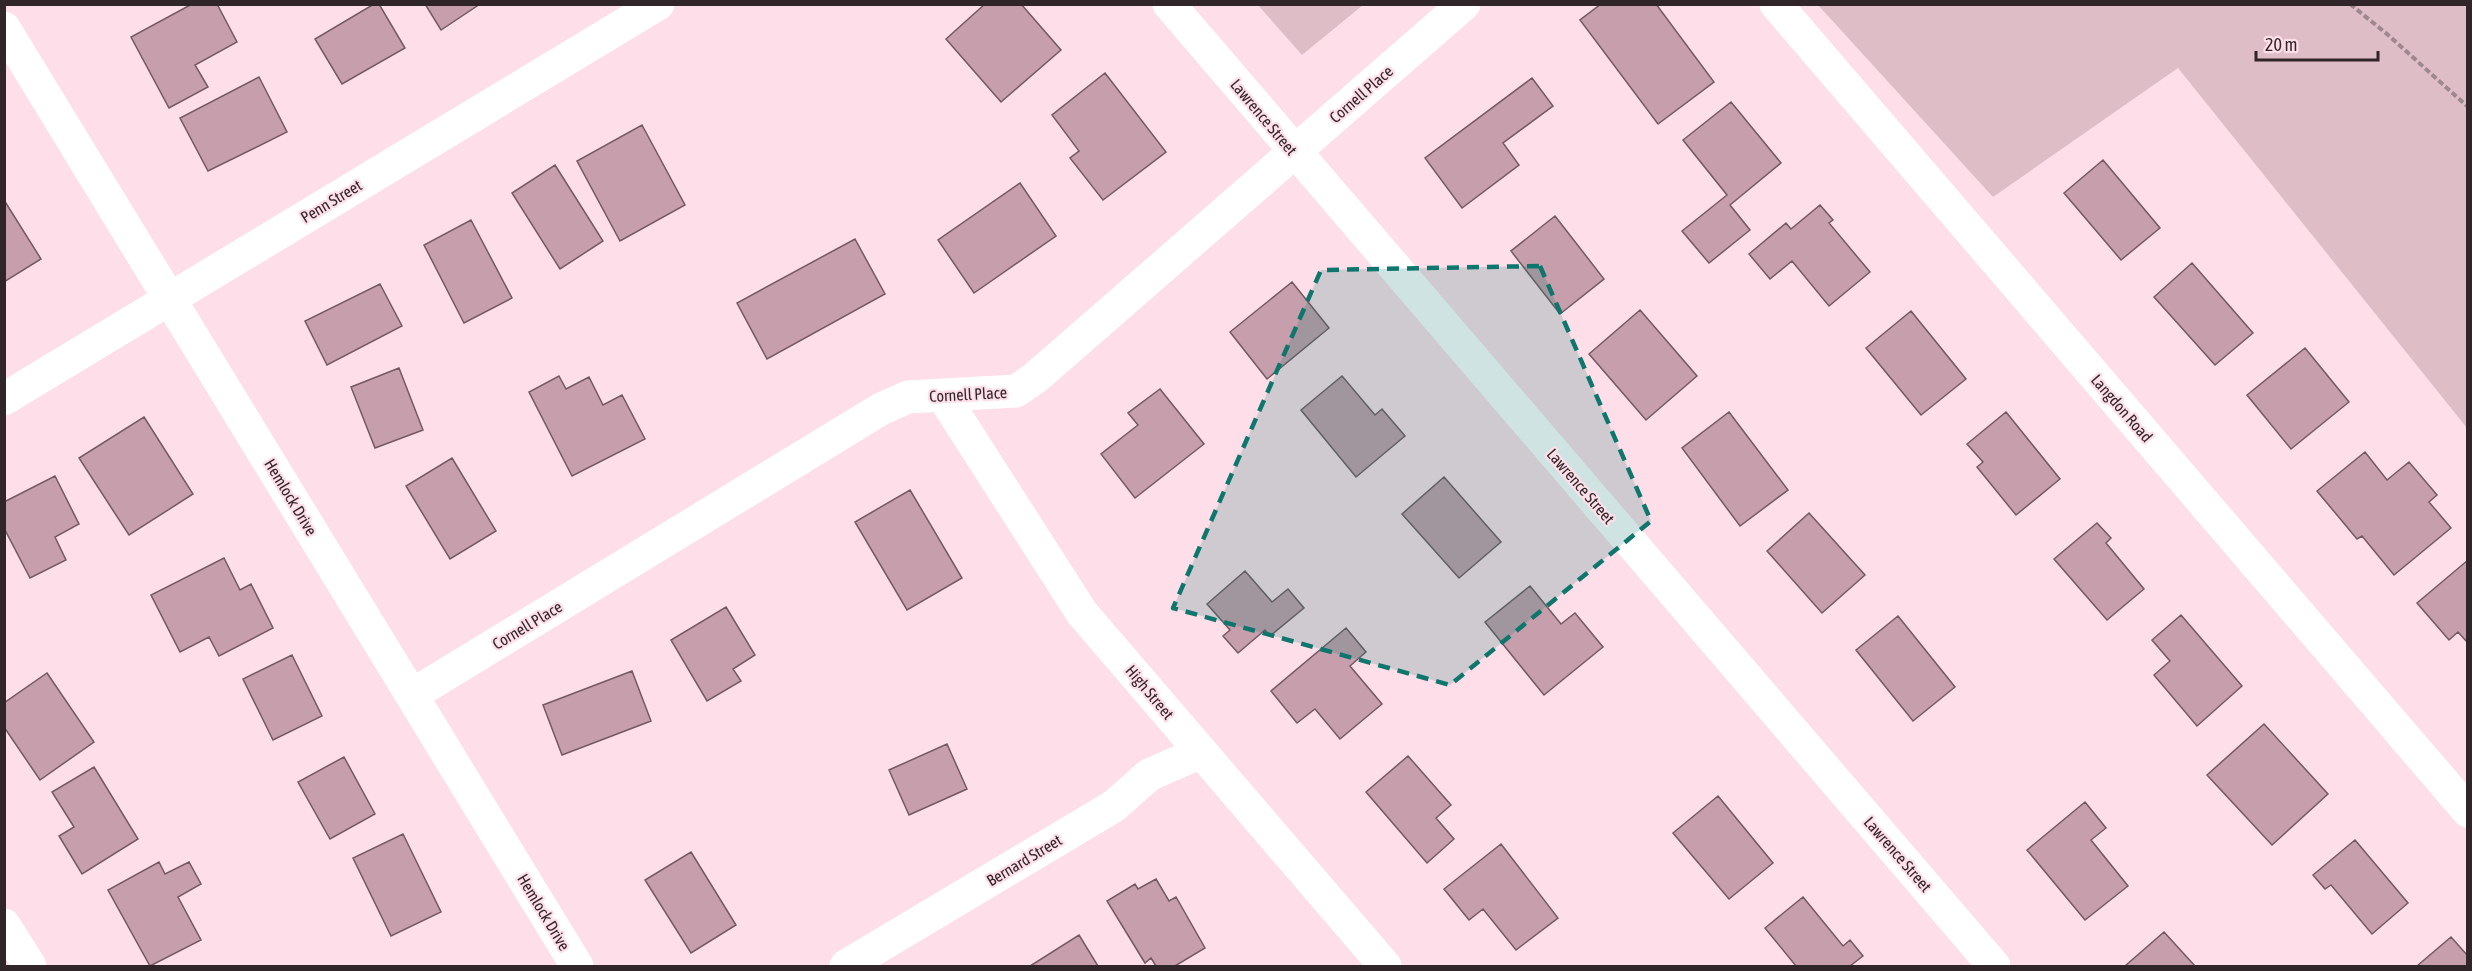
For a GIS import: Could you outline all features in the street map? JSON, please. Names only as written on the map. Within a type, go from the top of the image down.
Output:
[{"type":"street","name":"Penn Street","points":[[4,399],[658,4]]},
{"type":"street","name":"Lawrence Street","points":[[1168,4],[1994,966]]},
{"type":"street","name":"Cornell Place","points":[[412,696],[881,409],[908,397],[1016,391],[1035,378],[1464,4]]},
{"type":"street","name":"Langdon Road","points":[[1776,4],[2468,812]]},
{"type":"street","name":"Hemlock Drive","points":[[4,28],[577,966]]},
{"type":"street","name":"High Street","points":[[943,396],[1082,613],[1385,966]]},
{"type":"street","name":"Bernard Street","points":[[846,966],[1114,806],[1149,775],[1201,752]]},
{"type":"street","points":[[4,925],[30,966]]},
{"type":"path","points":[[2350,4],[2468,107]]},
{"type":"highlighted area","points":[[1540,266],[1651,521],[1450,685],[1173,608],[1321,270]]},
{"type":"shaded area","points":[[1258,5],[1363,5],[1302,55]]},
{"type":"shaded area","points":[[1818,5],[2467,5],[2467,428],[2178,68],[1993,197]]},
{"type":"building","points":[[192,4],[217,4],[237,42],[195,65],[208,87],[169,108],[131,37]]},
{"type":"building","points":[[374,4],[379,4],[405,48],[342,84],[315,39]]},
{"type":"building","points":[[425,4],[480,4],[441,30]]},
{"type":"building","points":[[985,4],[1021,4],[1061,50],[1001,102],[946,39]]},
{"type":"building","points":[[1601,4],[1656,4],[1714,82],[1658,124],[1580,20]]},
{"type":"building","points":[[1105,73],[1166,152],[1103,200],[1070,158],[1079,151],[1052,115]]},
{"type":"building","points":[[259,77],[287,132],[208,171],[180,118]]},
{"type":"building","points":[[1532,78],[1553,106],[1503,143],[1519,165],[1462,208],[1425,158]]},
{"type":"building","points":[[1731,102],[1781,163],[1730,205],[1750,230],[1709,263],[1682,231],[1727,195],[1683,140]]},
{"type":"building","points":[[642,125],[685,205],[620,241],[577,161]]},
{"type":"building","points":[[2103,160],[2160,228],[2121,260],[2064,193]]},
{"type":"building","points":[[555,165],[603,241],[560,269],[512,193]]},
{"type":"building","points":[[1020,183],[1056,236],[974,293],[938,240]]},
{"type":"building","points":[[4,200],[41,259],[4,282]]},
{"type":"building","points":[[1820,205],[1833,220],[1829,223],[1870,272],[1829,306],[1792,261],[1770,279],[1749,254],[1786,223],[1791,229]]},
{"type":"building","points":[[1555,216],[1604,279],[1560,314],[1511,251]]},
{"type":"building","points":[[471,220],[512,298],[464,323],[424,245]]},
{"type":"building","points":[[855,239],[885,294],[767,359],[737,303]]},
{"type":"building","points":[[2192,263],[2253,333],[2215,365],[2154,297]]},
{"type":"building","points":[[1292,282],[1329,328],[1267,379],[1230,332]]},
{"type":"building","points":[[380,284],[402,326],[327,365],[305,321]]},
{"type":"building","points":[[1640,310],[1697,376],[1646,420],[1589,354]]},
{"type":"building","points":[[1911,311],[1966,379],[1921,415],[1866,348]]},
{"type":"building","points":[[2305,348],[2349,402],[2291,449],[2247,395]]},
{"type":"building","points":[[399,368],[423,430],[375,448],[351,387]]},
{"type":"building","points":[[559,376],[566,389],[589,377],[603,405],[622,395],[645,439],[572,476],[529,392]]},
{"type":"building","points":[[1342,376],[1375,415],[1382,409],[1405,436],[1356,477],[1301,410]]},
{"type":"building","points":[[1160,389],[1204,444],[1135,498],[1101,454],[1138,425],[1128,413]]},
{"type":"building","points":[[1729,412],[1788,490],[1740,526],[1682,448]]},
{"type":"building","points":[[2006,412],[2060,479],[2016,515],[1977,467],[1983,462],[1967,444]]},
{"type":"building","points":[[144,417],[193,494],[129,535],[79,458]]},
{"type":"building","points":[[2365,452],[2387,480],[2409,462],[2437,495],[2429,502],[2451,528],[2394,575],[2362,536],[2357,539],[2317,491]]},
{"type":"building","points":[[452,458],[496,531],[450,559],[406,486]]},
{"type":"building","points":[[55,476],[79,524],[55,537],[66,560],[30,578],[4,528],[4,502]]},
{"type":"building","points":[[1444,477],[1501,542],[1459,578],[1402,514]]},
{"type":"building","points":[[910,490],[962,578],[907,610],[855,522]]},
{"type":"building","points":[[1809,513],[1865,575],[1822,613],[1767,551]]},
{"type":"building","points":[[2097,523],[2111,538],[2106,543],[2144,589],[2107,620],[2054,559]]},
{"type":"building","points":[[224,558],[240,590],[251,584],[273,628],[219,656],[209,637],[180,652],[151,595]]},
{"type":"building","points":[[2468,560],[2468,643],[2458,632],[2449,640],[2417,603]]},
{"type":"building","points":[[1245,571],[1272,602],[1288,589],[1304,608],[1270,636],[1265,630],[1238,653],[1223,636],[1230,630],[1207,604]]},
{"type":"building","points":[[1530,586],[1561,624],[1575,613],[1603,647],[1544,695],[1485,622]]},
{"type":"building","points":[[726,607],[755,655],[733,669],[741,681],[707,701],[671,640]]},
{"type":"building","points":[[2181,615],[2242,686],[2197,726],[2154,675],[2170,661],[2152,640]]},
{"type":"building","points":[[1898,616],[1955,687],[1913,721],[1856,650]]},
{"type":"building","points":[[1346,628],[1366,652],[1350,666],[1382,704],[1340,739],[1315,709],[1297,723],[1271,691]]},
{"type":"building","points":[[292,655],[322,716],[273,740],[243,679]]},
{"type":"building","points":[[632,671],[651,721],[562,755],[543,705]]},
{"type":"building","points":[[47,673],[94,742],[40,780],[4,727],[4,703]]},
{"type":"building","points":[[2264,724],[2328,794],[2272,845],[2207,775]]},
{"type":"building","points":[[947,744],[967,789],[909,815],[889,770]]},
{"type":"building","points":[[1408,756],[1451,805],[1436,818],[1454,839],[1427,863],[1366,792]]},
{"type":"building","points":[[344,757],[375,814],[330,839],[298,782]]},
{"type":"building","points":[[94,767],[138,839],[82,874],[59,836],[74,827],[52,792]]},
{"type":"building","points":[[1718,796],[1773,863],[1729,899],[1673,833]]},
{"type":"building","points":[[2085,802],[2106,828],[2091,840],[2128,886],[2085,920],[2027,850]]},
{"type":"building","points":[[403,834],[441,912],[391,936],[353,858]]},
{"type":"building","points":[[2355,840],[2408,903],[2372,934],[2331,885],[2325,889],[2313,875]]},
{"type":"building","points":[[1501,844],[1558,918],[1516,950],[1483,909],[1469,920],[1444,889]]},
{"type":"building","points":[[691,852],[736,925],[691,953],[645,880]]},
{"type":"building","points":[[159,862],[165,874],[189,862],[201,884],[178,897],[201,940],[150,966],[108,890]]},
{"type":"building","points":[[1156,879],[1169,901],[1176,897],[1205,948],[1175,966],[1156,966],[1151,958],[1145,963],[1107,901],[1135,884],[1138,889]]},
{"type":"building","points":[[1803,897],[1843,946],[1850,940],[1863,956],[1850,966],[1796,966],[1765,928]]},
{"type":"building","points":[[2164,932],[2195,966],[2125,966]]},
{"type":"building","points":[[1079,935],[1098,966],[1030,966]]},
{"type":"building","points":[[2451,937],[2468,956],[2468,966],[2417,966]]}]
